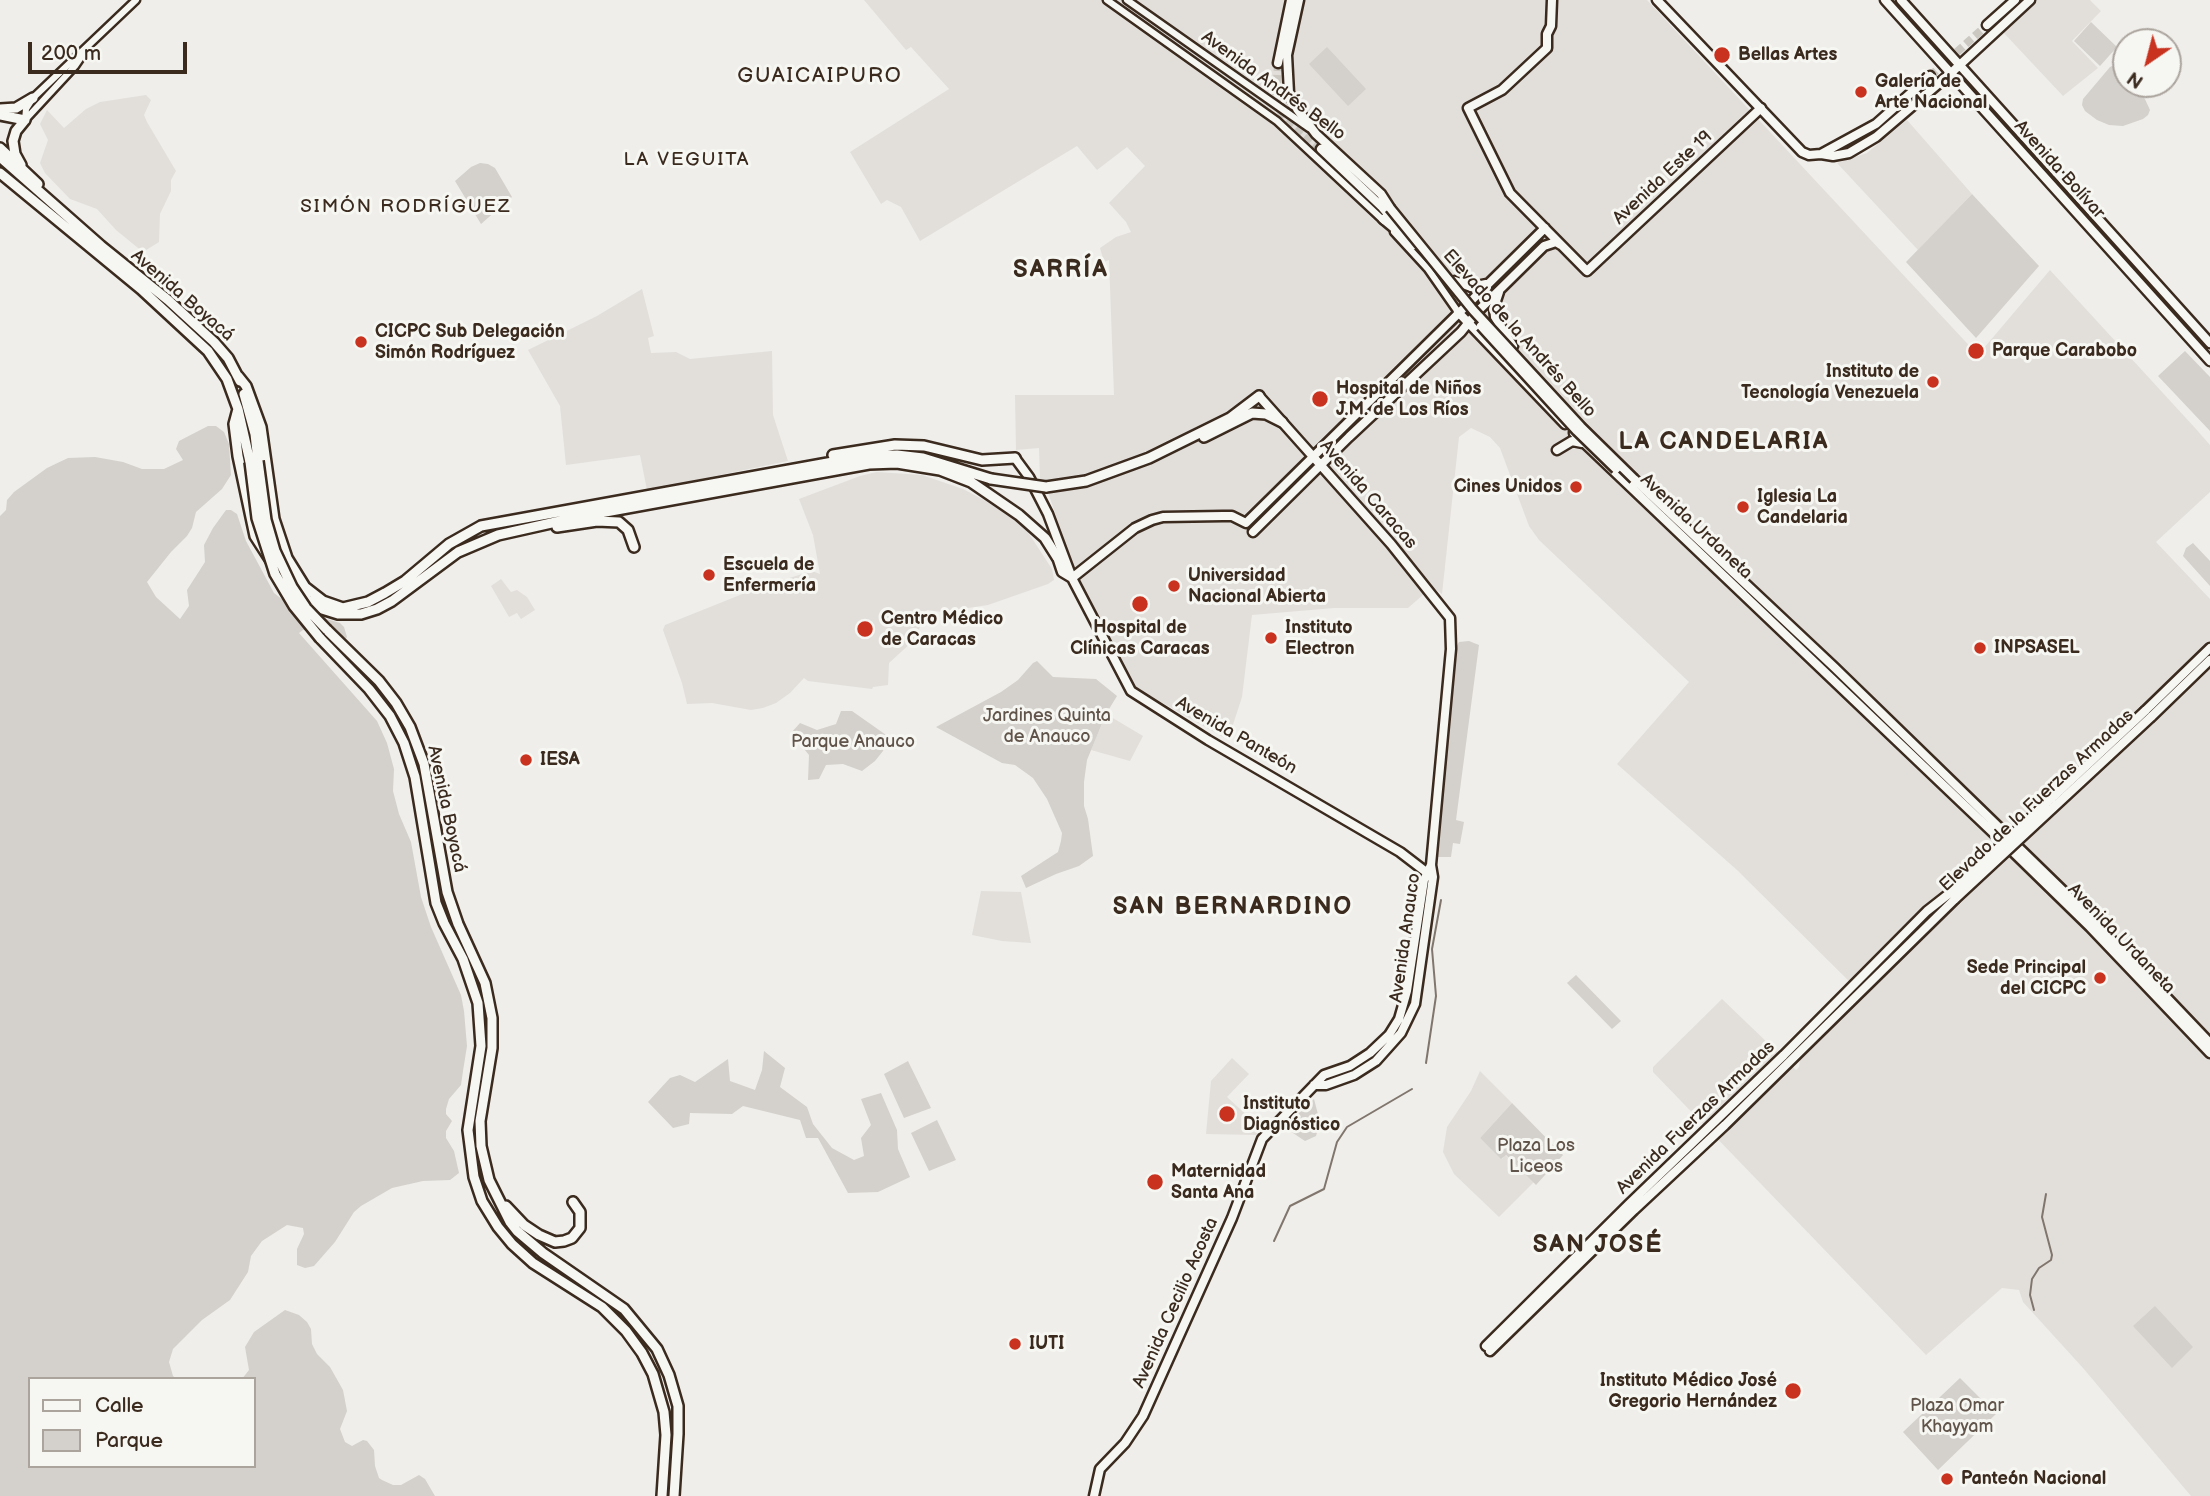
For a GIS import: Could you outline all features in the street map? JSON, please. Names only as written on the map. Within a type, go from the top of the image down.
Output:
[{"type":"highway","points":[[0,109],[16,108],[33,98]]},
{"type":"highway","points":[[0,114],[25,120],[16,131],[13,141],[15,154],[23,169]]},
{"type":"highway","points":[[0,148],[82,224],[101,246]]},
{"type":"highway","name":"Avenida Boyacá","points":[[0,157],[214,342],[228,358],[238,376],[255,434],[257,517],[275,574],[294,606],[379,681],[410,727],[424,764],[447,892],[458,924],[485,983],[489,999],[492,1048],[480,1121],[485,1166],[495,1195],[510,1222],[525,1239],[624,1309],[657,1349],[669,1375],[678,1406],[674,1496]]},
{"type":"highway","name":"Avenida Boyacá","points":[[0,173],[193,335],[222,369],[254,461]]},
{"type":"highway","points":[[238,376],[246,386],[261,427],[274,519],[286,558],[305,587],[323,601],[343,608],[368,602],[385,593],[405,581],[449,544],[481,526],[866,456],[908,456],[938,462],[991,479],[1046,487],[1086,481],[1207,435],[1252,413],[1266,414],[1282,422]]},
{"type":"highway","points":[[1172,447],[1230,418],[1259,396]]},
{"type":"highway","points":[[238,409],[234,424],[238,456],[256,536],[283,577],[307,600],[338,614],[351,615],[377,609],[458,552],[480,541],[521,529],[848,466],[897,463],[940,470],[982,488],[1035,528],[1057,557]]},
{"type":"highway","points":[[813,464],[825,457],[895,444],[924,446],[982,460],[1015,458]]},
{"type":"highway","points":[[521,529],[613,521],[619,522],[628,530],[634,547]]},
{"type":"highway","name":"Avenida Boyacá","points":[[324,634],[390,716],[404,743],[415,777],[436,903],[463,959],[478,1003],[481,1046],[468,1130],[474,1177],[482,1201],[512,1244],[533,1263],[602,1307],[626,1331],[642,1353],[653,1374],[664,1412],[666,1435],[662,1496]]},
{"type":"highway","points":[[495,1195],[524,1225],[555,1242],[572,1238],[580,1228],[580,1212],[573,1202]]},
{"type":"main road","points":[[1278,63],[1291,0]]},
{"type":"main road","points":[[1298,0],[1287,55],[1289,93],[1297,109],[1316,134]]},
{"type":"main road","points":[[1552,0],[1551,30],[1547,34],[1547,48],[1502,90],[1468,108],[1510,193],[1561,245]]},
{"type":"main road","points":[[1657,0],[1802,152],[1833,156],[1849,153],[1876,137],[2030,0]]},
{"type":"main road","name":"Avenida Bolívar","points":[[1885,0],[2210,361]]},
{"type":"main road","name":"Avenida Bolívar","points":[[1901,0],[2210,343]]},
{"type":"main road","points":[[1987,25],[2015,0]]},
{"type":"main road","points":[[1821,154],[1876,124],[1930,76]]},
{"type":"main road","name":"Avenida Este 19","points":[[1561,245],[1587,271],[1761,108]]},
{"type":"main road","name":"Avenida Andrés Bello","points":[[1316,134],[1381,194],[1390,208]]},
{"type":"main road","points":[[1321,149],[1381,206],[1414,245]]},
{"type":"main road","name":"Elevado de la Andrés Bello","points":[[1390,208],[1473,310],[1629,481]]},
{"type":"main road","points":[[1382,219],[1414,245]]},
{"type":"main road","points":[[1072,578],[1135,528],[1152,520],[1163,517],[1232,516],[1246,523],[1545,228]]},
{"type":"main road","points":[[1254,532],[1320,465],[1461,332],[1479,309],[1544,246],[1556,242],[1561,245]]},
{"type":"main road","name":"Elevado de la Andrés Bello","points":[[1414,245],[1496,344],[1577,431],[1658,507]]},
{"type":"main road","points":[[1455,281],[1471,287],[1492,281]]},
{"type":"main road","points":[[1478,333],[1476,322],[1485,319],[1513,346],[1495,317],[1494,307],[1500,289]]},
{"type":"main road","name":"Avenida Urdaneta","points":[[1458,312],[1585,445],[1614,472],[1629,481]]},
{"type":"main road","name":"Avenida Caracas","points":[[1259,396],[1391,544],[1450,618]]},
{"type":"main road","points":[[1585,445],[1580,437],[1583,431],[1587,430],[1595,436]]},
{"type":"main road","points":[[1557,450],[1572,441],[1580,441],[1585,445]]},
{"type":"main road","points":[[1015,458],[1029,477],[1048,514],[1072,578]]},
{"type":"main road","name":"Avenida Urdaneta","points":[[1658,507],[1833,667],[2009,843],[2210,1053]]},
{"type":"main road","points":[[1057,557],[1062,572],[1072,578]]},
{"type":"main road","name":"Avenida Panteón","points":[[1072,578],[1131,691],[1208,740],[1430,871]]},
{"type":"main road","name":"Avenida Anauco","points":[[1262,1139],[1324,1075],[1350,1066],[1370,1053],[1389,1035],[1399,1019],[1430,871],[1451,649],[1450,618]]},
{"type":"main road","points":[[2158,703],[2210,648]]},
{"type":"main road","points":[[2158,703],[2210,660]]},
{"type":"main road","name":"Elevado de la Fuerzas Armadas","points":[[1935,920],[1952,896],[2158,703]]},
{"type":"main road","name":"Avenida Urdaneta","points":[[2009,843],[2090,917],[2210,1042]]},
{"type":"main road","name":"Elevado de la Fuerzas Armadas","points":[[1927,911],[1952,896]]},
{"type":"main road","name":"Avenida Fuerzas Armadas","points":[[1714,1130],[1927,911]]},
{"type":"main road","name":"Avenida Fuerzas Armadas","points":[[1488,1348],[1935,920]]},
{"type":"main road","name":"Avenida Cecilio Acosta","points":[[1094,1496],[1100,1469],[1125,1443],[1143,1416],[1231,1218],[1262,1139]]},
{"type":"street","points":[[25,120],[26,109],[33,98],[136,0]]},
{"type":"street","name":"Avenida Andrés Bello","points":[[1107,0],[1278,121],[1382,219]]},
{"type":"street","name":"Avenida Andrés Bello","points":[[1127,0],[1316,134]]},
{"type":"street","points":[[25,120],[65,70]]},
{"type":"street","name":"Avenida Urdaneta","points":[[1382,219],[1427,269],[1458,312]]},
{"type":"shaded area","points":[[864,0],[1647,0],[1978,355],[2050,270],[2196,429],[2210,445],[2210,492],[2156,542],[2210,599],[2210,1496],[2191,1496],[2083,1368],[2023,1302],[2019,1290],[2002,1288],[1926,1355],[1653,1072],[1653,1067],[1722,999],[1796,1070],[1800,1059],[1865,997],[1737,870],[1617,764],[1689,682],[1539,540],[1529,526],[1500,448],[1490,437],[1471,428],[1459,437],[1442,594],[1432,587],[1408,608],[1334,608],[1252,615],[1242,697],[1228,740],[1138,689],[1130,681],[1106,640],[1072,564],[1047,489],[1040,479],[1039,448],[1016,450],[1015,395],[1114,395],[1109,260],[1104,262],[1100,248],[1116,237],[1131,232],[1109,203],[1145,166],[1127,147],[1097,170],[1077,146],[920,241],[901,207],[887,200],[881,204],[850,152],[949,89],[911,47],[906,50]]},
{"type":"shaded area","points":[[2036,0],[2090,0],[2101,11],[2072,41],[2098,68],[2063,96],[2002,31]]},
{"type":"shaded area","points":[[146,95],[151,100],[144,115],[176,171],[171,180],[171,191],[160,214],[159,242],[143,252],[116,230],[97,209],[70,199],[45,173],[40,163],[48,140],[40,124],[47,110],[64,128],[86,109],[100,102]]},
{"type":"shaded area","points":[[1907,120],[1972,194],[1918,250],[1837,163],[1867,153]]},
{"type":"shaded area","points":[[642,289],[654,336],[648,338],[651,353],[676,352],[690,359],[772,351],[773,415],[788,461],[647,490],[640,455],[566,465],[560,406],[528,350],[597,316]]},
{"type":"shaded area","points":[[877,472],[922,475],[963,489],[986,501],[1024,526],[1052,569],[1054,580],[988,605],[942,612],[927,610],[918,620],[920,627],[913,641],[889,663],[888,685],[872,689],[808,681],[804,678],[790,693],[763,708],[751,710],[712,703],[687,704],[663,630],[665,625],[760,587],[812,571],[820,574],[813,535],[799,499]]},
{"type":"shaded area","points":[[501,579],[511,592],[517,590],[527,597],[535,610],[521,619],[517,613],[509,617],[491,586]]},
{"type":"shaded area","points":[[1106,714],[1143,736],[1130,761],[1091,750]]},
{"type":"shaded area","points":[[981,891],[1021,892],[1031,943],[972,935]]},
{"type":"shaded area","name":"Instituto Diagnóstico","points":[[1232,1058],[1249,1074],[1227,1097],[1265,1132],[1256,1135],[1206,1134],[1211,1081]]},
{"type":"shaded area","points":[[1480,1071],[1512,1103],[1480,1138],[1502,1159],[1505,1155],[1534,1182],[1499,1217],[1454,1174],[1443,1152],[1447,1127],[1471,1091]]},
{"type":"green space","points":[[2091,22],[2112,42],[2112,53],[2100,66],[2074,41]]},
{"type":"green space","points":[[1327,47],[1366,89],[1348,106],[1309,64]]},
{"type":"green space","points":[[2112,66],[2112,98],[2144,98],[2150,110],[2143,119],[2123,126],[2109,125],[2085,111],[2083,99]]},
{"type":"green space","points":[[480,163],[495,168],[512,197],[481,224],[455,181]]},
{"type":"green space","name":"Parque Carabobo","points":[[1972,194],[2039,266],[1976,338],[1906,262]]},
{"type":"green space","points":[[2185,351],[2210,377],[2210,431],[2158,376]]},
{"type":"green space","points":[[208,426],[216,426],[224,432],[229,444],[231,475],[222,489],[196,512],[187,536],[147,582],[156,597],[180,619],[189,606],[187,590],[205,562],[204,545],[226,510],[231,510],[237,514],[246,541],[274,593],[296,610],[340,623],[344,627],[347,637],[343,643],[329,634],[303,630],[299,633],[377,721],[387,743],[394,769],[393,791],[411,842],[421,897],[461,995],[464,1011],[467,1046],[461,1085],[449,1099],[446,1109],[446,1114],[452,1121],[446,1131],[446,1138],[454,1151],[459,1173],[450,1180],[423,1181],[392,1188],[361,1206],[314,1266],[305,1268],[297,1265],[297,1249],[304,1234],[303,1228],[287,1225],[262,1241],[251,1256],[248,1272],[230,1300],[202,1320],[173,1349],[169,1362],[174,1377],[28,1377],[28,1468],[256,1468],[256,1377],[244,1377],[249,1370],[245,1347],[254,1332],[285,1310],[299,1315],[307,1322],[317,1354],[330,1367],[343,1390],[347,1411],[340,1429],[345,1442],[352,1446],[363,1440],[367,1441],[374,1450],[375,1466],[382,1480],[401,1485],[419,1475],[425,1479],[435,1496],[0,1496],[0,516],[6,510],[7,500],[14,492],[47,468],[68,458],[95,457],[142,469],[164,469],[183,460],[176,449],[179,441]]},
{"type":"green space","points":[[2193,543],[2210,561],[2210,586],[2183,556],[2186,548]]},
{"type":"green space","points":[[1469,641],[1479,645],[1456,820],[1464,822],[1460,844],[1453,843],[1451,857],[1438,857],[1456,647],[1459,642]]},
{"type":"green space","name":"Jardines Quinta de Anauco","points":[[1037,661],[1053,677],[1096,679],[1117,696],[1106,714],[1087,760],[1084,806],[1093,856],[1079,866],[1026,888],[1021,876],[1058,852],[1061,841],[1062,833],[1047,799],[1033,778],[1015,765],[1002,763],[936,727],[1001,692]]},
{"type":"green space","name":"Parque Anauco","points":[[841,711],[852,711],[889,737],[883,751],[862,771],[843,764],[826,765],[819,779],[808,780],[809,755],[791,733],[800,723],[817,730],[836,724]]},
{"type":"green space","points":[[1576,975],[1621,1021],[1612,1029],[1567,983]]},
{"type":"green space","points":[[764,1051],[785,1068],[780,1087],[807,1107],[813,1124],[832,1148],[854,1160],[864,1156],[861,1138],[871,1125],[861,1099],[881,1093],[897,1130],[898,1149],[910,1177],[878,1192],[848,1193],[818,1138],[806,1138],[800,1120],[743,1106],[732,1114],[690,1113],[689,1124],[673,1128],[648,1102],[670,1078],[680,1075],[695,1082],[728,1059],[730,1081],[755,1090],[762,1070]]},
{"type":"green space","points":[[908,1061],[931,1108],[904,1118],[884,1074]]},
{"type":"green space","points":[[1314,1099],[1320,1122],[1316,1136],[1305,1141],[1284,1127]]},
{"type":"green space","name":"Plaza Los Liceos","points":[[1512,1103],[1563,1155],[1536,1185],[1506,1155],[1501,1159],[1480,1138]]},
{"type":"green space","points":[[937,1120],[956,1160],[929,1171],[911,1133]]},
{"type":"green space","points":[[2155,1306],[2193,1347],[2172,1368],[2133,1326]]},
{"type":"green space","name":"Plaza Omar Khayyam","points":[[1960,1378],[1996,1414],[1938,1470],[1903,1432]]},
{"type":"waterway","points":[[1426,1063],[1436,996],[1432,949],[1441,900]]},
{"type":"waterway","points":[[1274,1241],[1290,1206],[1324,1189],[1337,1142],[1347,1127],[1412,1089]]},
{"type":"waterway","points":[[2034,1310],[2030,1295],[2032,1279],[2039,1268],[2051,1260],[2052,1255],[2042,1217],[2046,1194]]},
{"type":"tunnel","points":[[1930,76],[1987,25]]},
{"type":"tunnel","points":[[1278,63],[1276,97],[1280,110],[1285,118],[1321,149]]},
{"type":"place","name":"Bellas Artes","points":[[1722,55]]},
{"type":"place","name":"Galería de Arte Nacional","points":[[1861,92]]},
{"type":"place","name":"CICPC Sub Delegación Simón Rodríguez","points":[[361,342]]},
{"type":"place","name":"Parque Carabobo","points":[[1976,351]]},
{"type":"place","name":"Instituto de Tecnología Venezuela","points":[[1933,382]]},
{"type":"place","name":"Hospital de Niños J.M. de Los Ríos","points":[[1320,399]]},
{"type":"place","name":"Cines Unidos","points":[[1576,487]]},
{"type":"place","name":"Iglesia La Candelaria","points":[[1743,507]]},
{"type":"place","name":"Escuela de Enfermería","points":[[709,575]]},
{"type":"place","name":"Universidad Nacional Abierta","points":[[1174,586]]},
{"type":"place","name":"Hospital de Clínicas Caracas","points":[[1140,604]]},
{"type":"place","name":"Centro Médico de Caracas","points":[[865,629]]},
{"type":"place","name":"Instituto Electron","points":[[1271,638]]},
{"type":"place","name":"INPSASEL","points":[[1980,648]]},
{"type":"place","name":"IESA","points":[[526,760]]},
{"type":"place","name":"Sede Principal del CICPC","points":[[2100,978]]},
{"type":"place","name":"Instituto Diagnóstico","points":[[1227,1114]]},
{"type":"place","name":"Maternidad Santa Ana","points":[[1155,1182]]},
{"type":"place","name":"IUTI","points":[[1015,1344]]},
{"type":"place","name":"Instituto Médico José Gregorio Hernández","points":[[1793,1391]]},
{"type":"place","name":"Panteón Nacional","points":[[1947,1479]]},
{"type":"district","name":"GUAICAIPURO","points":[[820,77]]},
{"type":"district","name":"LA VEGUITA","points":[[687,160]]},
{"type":"district","name":"SIMÓN RODRÍGUEZ","points":[[406,207]]},
{"type":"district","name":"SARRÍA","points":[[1061,271]]},
{"type":"district","name":"LA CANDELARIA","points":[[1724,443]]},
{"type":"district","name":"SAN BERNARDINO","points":[[1233,908]]},
{"type":"district","name":"SAN JOSÉ","points":[[1598,1246]]}]
